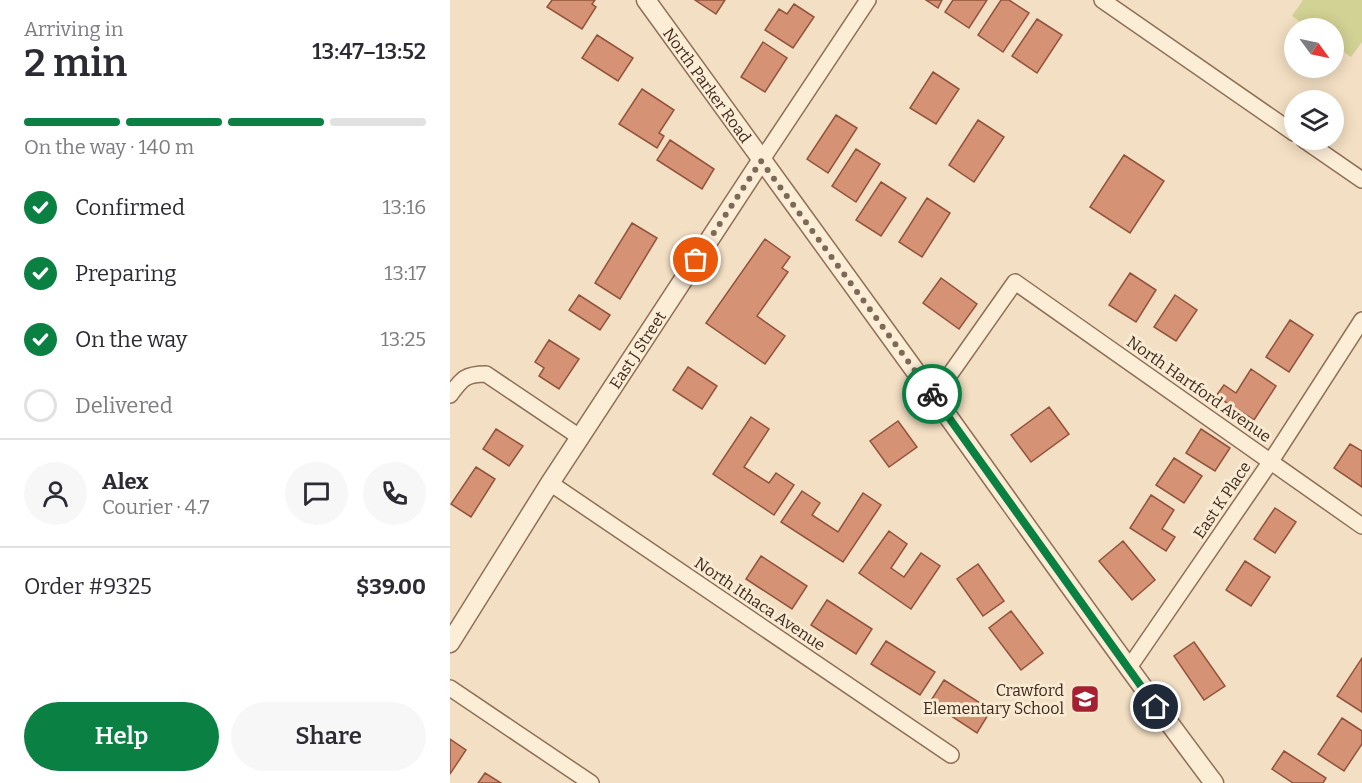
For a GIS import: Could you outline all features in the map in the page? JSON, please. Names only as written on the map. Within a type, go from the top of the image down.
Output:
[{"type":"street","name":"North Parker Road","points":[[646,0],[1128,669],[1214,783]]},
{"type":"street","name":"East J Street","points":[[450,643],[550,483],[868,0]]},
{"type":"street","points":[[1102,0],[1284,126]]},
{"type":"street","points":[[1318,150],[1362,180]]},
{"type":"street","name":"North Hartford Avenue","points":[[934,397],[1015,282],[1362,526]]},
{"type":"street","name":"East K Place","points":[[1128,669],[1270,461],[1362,320]]},
{"type":"street","points":[[450,395],[463,378],[474,374],[486,374],[580,438]]},
{"type":"street","name":"North Ithaca Avenue","points":[[550,483],[951,755]]},
{"type":"street","points":[[450,688],[591,783]]},
{"type":"green space","points":[[1303,0],[1362,0],[1362,42],[1351,57],[1344,52],[1344,18],[1295,18],[1292,16]]},
{"type":"building","points":[[552,0],[595,0],[592,4],[596,7],[582,29],[547,7]]},
{"type":"building","points":[[695,0],[725,0],[716,14]]},
{"type":"building","points":[[926,0],[942,0],[938,8]]},
{"type":"building","points":[[953,0],[987,0],[969,28],[945,12]]},
{"type":"building","points":[[1001,0],[1009,0],[1029,13],[1003,52],[978,35]]},
{"type":"building","points":[[794,4],[814,17],[793,48],[765,30],[779,9],[787,14]]},
{"type":"building","points":[[1037,19],[1062,35],[1037,73],[1012,56]]},
{"type":"building","points":[[597,35],[633,58],[618,81],[582,58]]},
{"type":"building","points":[[763,42],[787,58],[765,92],[741,77]]},
{"type":"building","points":[[933,72],[959,89],[936,124],[910,108]]},
{"type":"building","points":[[642,89],[674,110],[659,133],[664,136],[657,148],[619,124]]},
{"type":"building","points":[[836,115],[857,128],[828,173],[807,159]]},
{"type":"building","points":[[978,120],[1004,137],[974,182],[949,165]]},
{"type":"building","points":[[670,140],[714,169],[702,189],[657,160]]},
{"type":"building","points":[[856,149],[880,164],[856,202],[832,186]]},
{"type":"building","points":[[1124,155],[1164,181],[1130,233],[1090,207]]},
{"type":"building","points":[[881,182],[906,198],[881,236],[856,220]]},
{"type":"building","points":[[927,198],[950,213],[922,257],[899,242]]},
{"type":"building","points":[[632,223],[657,238],[620,299],[595,283]]},
{"type":"building","points":[[765,239],[790,257],[782,268],[788,272],[757,316],[785,336],[765,364],[706,323]]},
{"type":"building","points":[[1130,273],[1156,290],[1136,322],[1109,305]]},
{"type":"building","points":[[941,278],[977,304],[959,329],[923,303]]},
{"type":"building","points":[[579,295],[610,315],[600,330],[569,310]]},
{"type":"building","points":[[1175,295],[1197,310],[1176,341],[1154,327]]},
{"type":"building","points":[[1290,320],[1313,335],[1289,372],[1266,357]]},
{"type":"building","points":[[549,340],[579,359],[559,389],[539,376],[544,368],[535,362]]},
{"type":"building","points":[[688,367],[717,386],[702,409],[673,390]]},
{"type":"building","points":[[1251,369],[1276,386],[1254,420],[1216,396],[1224,385],[1236,393]]},
{"type":"building","points":[[1049,407],[1069,434],[1031,462],[1011,435]]},
{"type":"building","points":[[751,417],[769,429],[744,467],[769,483],[776,473],[794,485],[774,515],[713,474]]},
{"type":"building","points":[[898,421],[917,447],[889,467],[870,441]]},
{"type":"building","points":[[496,429],[523,446],[509,466],[483,449]]},
{"type":"building","points":[[1201,429],[1230,448],[1215,471],[1186,453]]},
{"type":"building","points":[[1350,444],[1362,451],[1362,487],[1334,468]]},
{"type":"building","points":[[1174,458],[1202,476],[1184,503],[1156,485]]},
{"type":"building","points":[[476,467],[495,479],[471,517],[451,504]]},
{"type":"building","points":[[802,491],[820,503],[812,515],[838,532],[863,493],[881,505],[843,562],[781,522]]},
{"type":"building","points":[[1151,495],[1174,510],[1162,529],[1175,537],[1166,551],[1130,528]]},
{"type":"building","points":[[1275,508],[1296,522],[1275,553],[1254,539]]},
{"type":"building","points":[[889,531],[907,544],[891,568],[904,577],[921,553],[940,566],[911,609],[859,573]]},
{"type":"building","points":[[1123,541],[1155,580],[1132,600],[1099,561]]},
{"type":"building","points":[[761,556],[807,586],[792,609],[746,579]]},
{"type":"building","points":[[1245,561],[1270,577],[1251,606],[1226,590]]},
{"type":"building","points":[[978,564],[1004,601],[983,616],[957,579]]},
{"type":"building","points":[[827,600],[872,629],[856,654],[811,625]]},
{"type":"building","points":[[1011,611],[1043,653],[1021,670],[989,628]]},
{"type":"building","points":[[886,641],[935,672],[920,695],[871,664]]},
{"type":"building","points":[[1194,642],[1225,686],[1204,700],[1174,656]]},
{"type":"building","points":[[1362,658],[1362,712],[1337,696]]},
{"type":"building","points":[[944,680],[991,710],[977,733],[930,702]]},
{"type":"building","points":[[1342,718],[1362,731],[1362,744],[1344,771],[1318,754]]},
{"type":"building","points":[[450,739],[466,750],[450,774]]},
{"type":"building","points":[[1284,751],[1326,778],[1323,783],[1293,783],[1272,769]]},
{"type":"building","points":[[485,773],[501,783],[478,783]]},
{"type":"way so far","points":[[696,260],[761,161],[932,394]]},
{"type":"place","name":"Crawford Elementary School","points":[[1085,699]]},
{"type":"route","points":[[932,394],[1156,707]]}]
